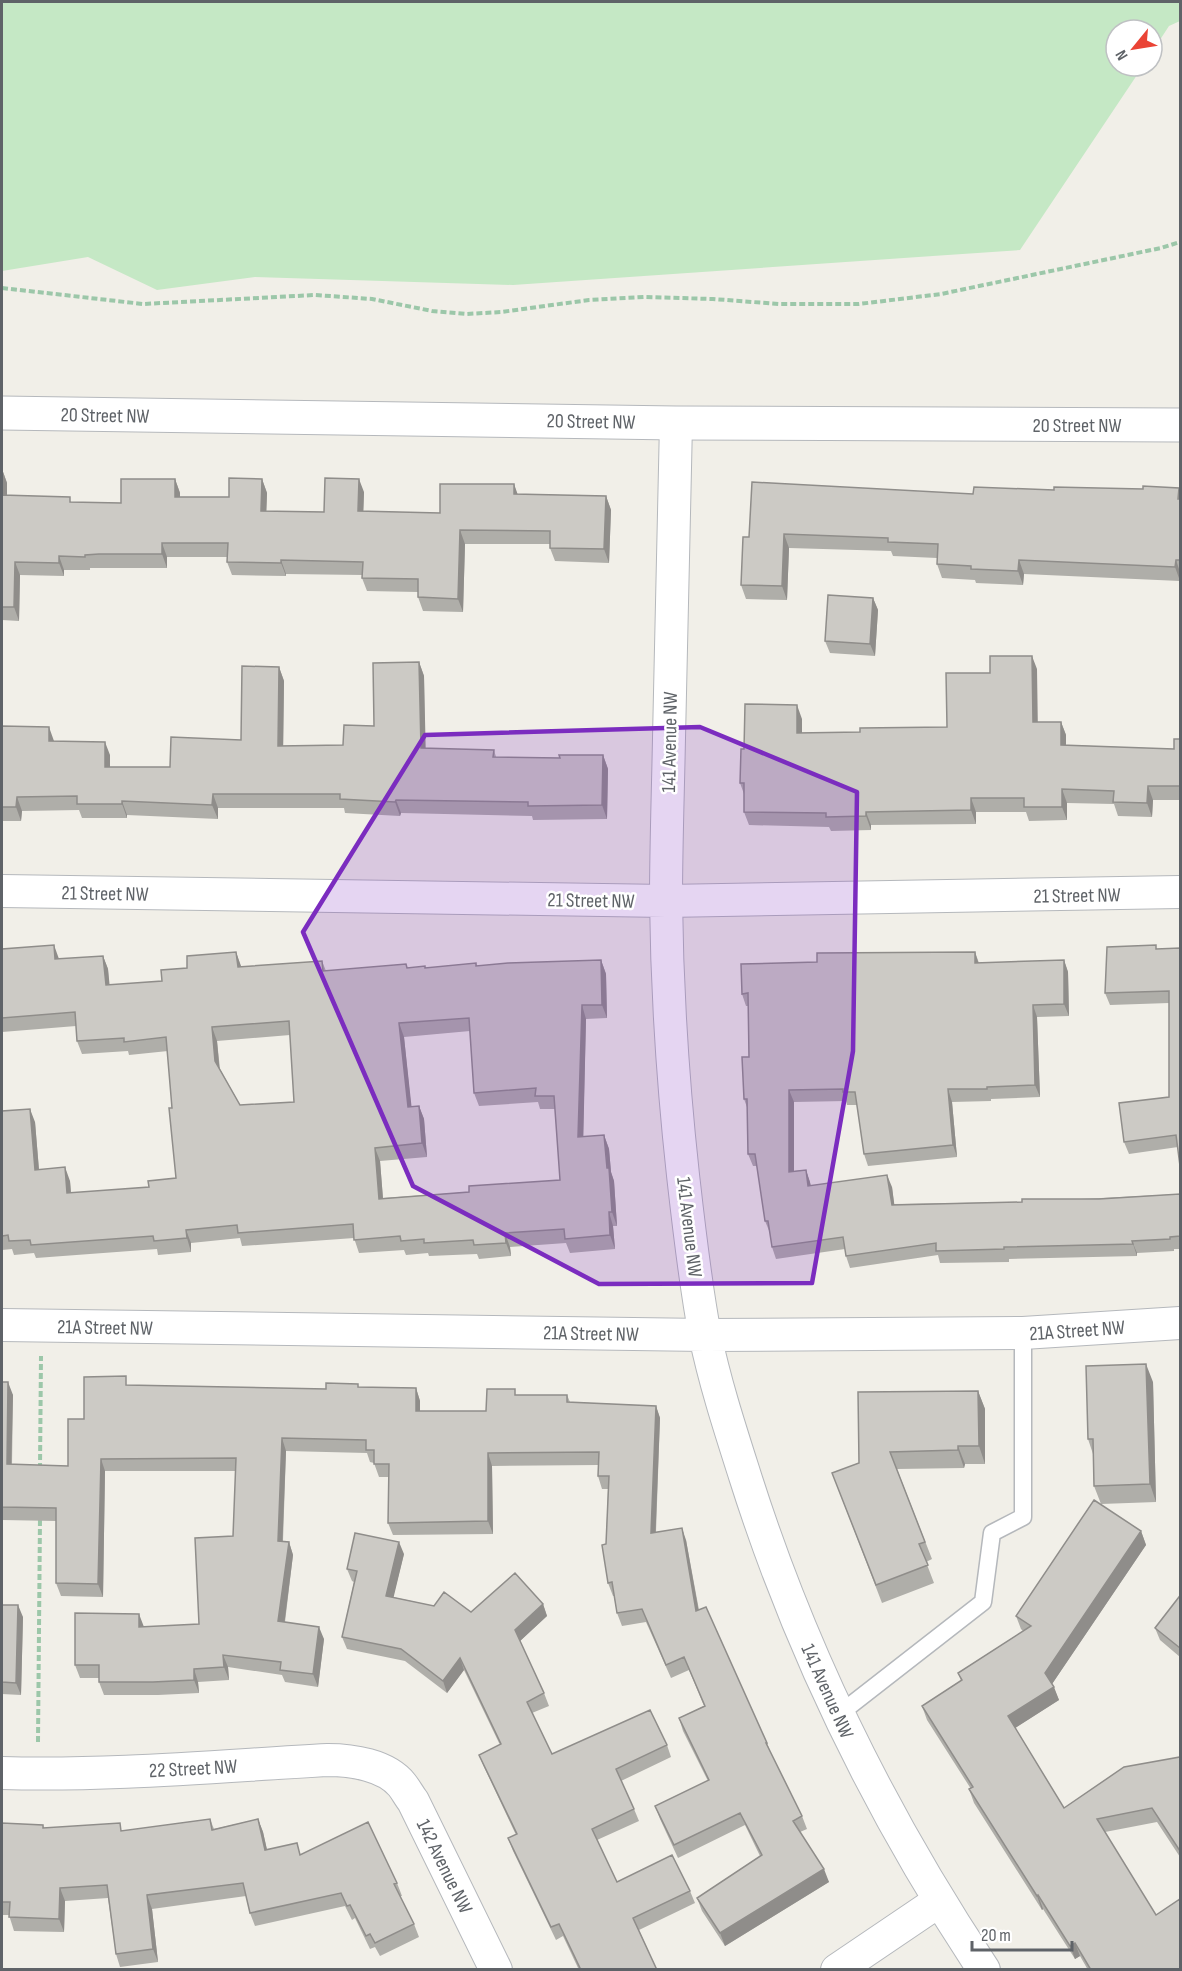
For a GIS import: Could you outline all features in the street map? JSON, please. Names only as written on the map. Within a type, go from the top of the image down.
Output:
[{"type":"street","name":"20 Street NW","points":[[2,413],[676,423],[1180,425]]},
{"type":"street","name":"141 Avenue NW","points":[[676,423],[666,901],[673,1069],[689,1227],[705,1335],[725,1414],[776,1568],[837,1715],[867,1775],[939,1902],[984,1970]]},
{"type":"street","name":"21 Street NW","points":[[2,891],[666,901],[1180,892]]},
{"type":"street","name":"21A Street NW","points":[[2,1325],[705,1335],[1023,1333],[1180,1323]]},
{"type":"street","name":"22 Street NW","points":[[2,1773],[156,1770],[328,1760],[346,1760],[384,1771]]},
{"type":"street","name":"142 Avenue NW","points":[[384,1771],[401,1783],[413,1801],[496,1970]]},
{"type":"street","points":[[837,1970],[939,1902]]},
{"type":"lane","points":[[837,1715],[983,1602],[992,1533],[1023,1516],[1023,1333]]},
{"type":"path","points":[[2,288],[142,304],[315,295],[372,299],[432,311],[466,314],[501,312],[590,300],[644,297],[779,304],[859,304],[941,294],[1161,248],[1180,242]]},
{"type":"path","points":[[40,1479],[41,1326]]},
{"type":"path","points":[[38,1774],[40,1514]]},
{"type":"highlighted area","points":[[700,727],[857,792],[853,1051],[812,1283],[599,1284],[413,1186],[303,932],[425,735]]},
{"type":"green space","points":[[2,2],[1180,2],[1180,21],[1169,26],[1164,34],[1164,18],[1104,18],[1104,78],[1135,78],[1020,250],[513,285],[255,277],[157,290],[88,257],[2,271]]},
{"type":"building","points":[[229,478],[262,479],[261,511],[324,512],[325,478],[359,479],[358,511],[440,513],[440,484],[514,484],[514,494],[606,496],[604,549],[550,548],[550,531],[460,530],[458,599],[418,597],[418,579],[362,578],[363,562],[281,560],[281,563],[227,562],[228,543],[162,543],[162,554],[59,556],[59,563],[15,562],[14,607],[2,607],[2,495],[70,497],[70,502],[121,503],[121,479],[175,479],[175,497],[229,497]]},
{"type":"building","points":[[752,482],[973,494],[974,487],[1054,490],[1054,487],[1179,488],[1180,560],[1176,560],[1175,567],[1019,560],[1018,571],[971,569],[971,566],[937,564],[938,544],[888,542],[888,538],[784,534],[782,586],[741,585],[743,537],[749,537]]},
{"type":"building","points":[[828,595],[873,598],[870,644],[825,641]]},
{"type":"building","points":[[990,656],[1032,656],[1033,722],[1061,722],[1061,745],[1174,749],[1174,739],[1180,739],[1180,786],[1148,786],[1147,803],[1113,802],[1114,791],[1062,789],[1062,807],[1024,807],[1024,798],[971,798],[971,810],[866,812],[866,816],[826,817],[826,813],[744,812],[744,783],[740,783],[741,749],[744,749],[745,704],[797,705],[797,733],[860,732],[860,728],[947,727],[946,673],[990,673]]},
{"type":"building","points":[[419,662],[421,748],[494,750],[493,757],[560,758],[559,755],[603,755],[602,805],[528,806],[528,802],[396,800],[395,802],[340,799],[340,794],[213,794],[212,805],[122,801],[122,804],[77,804],[77,796],[17,797],[16,807],[2,807],[2,726],[49,727],[49,741],[105,742],[105,767],[170,767],[171,737],[241,740],[242,666],[279,667],[278,746],[343,745],[344,725],[374,726],[373,663]]},
{"type":"building","points":[[54,945],[55,959],[103,956],[106,985],[162,981],[161,970],[187,968],[187,956],[236,952],[238,967],[322,961],[323,971],[406,964],[407,968],[425,966],[425,968],[476,963],[476,966],[601,960],[602,1005],[582,1005],[578,1137],[604,1135],[612,1212],[609,1212],[610,1235],[565,1239],[564,1229],[505,1233],[506,1243],[474,1245],[473,1240],[424,1243],[424,1239],[401,1241],[400,1236],[354,1240],[353,1224],[238,1233],[237,1225],[186,1230],[187,1238],[154,1241],[153,1236],[31,1245],[30,1240],[9,1241],[8,1235],[2,1236],[2,1111],[30,1109],[35,1170],[65,1167],[67,1193],[149,1187],[148,1181],[176,1178],[169,1108],[172,1108],[166,1037],[124,1042],[124,1038],[77,1041],[75,1012],[2,1018],[2,949]],"holes":[[[469,1018],[474,1093],[536,1088],[535,1096],[554,1096],[560,1180],[469,1186],[469,1192],[379,1199],[375,1148],[422,1143],[419,1106],[408,1107],[399,1023]],[[289,1021],[294,1102],[240,1105],[215,1061],[212,1027]]]},
{"type":"building","points":[[1156,945],[1156,949],[1180,948],[1180,1166],[1176,1135],[1124,1142],[1119,1103],[1169,1097],[1169,991],[1105,993],[1107,947]]},
{"type":"building","points":[[975,952],[975,963],[1064,960],[1064,1004],[1033,1005],[1035,1085],[948,1089],[953,1145],[864,1154],[855,1092],[843,1092],[843,1089],[789,1090],[789,1172],[806,1170],[808,1186],[887,1175],[892,1205],[1022,1202],[1022,1199],[1099,1199],[1180,1194],[1180,1236],[1170,1237],[1170,1239],[1132,1241],[1133,1244],[936,1251],[936,1243],[846,1256],[843,1237],[772,1247],[768,1221],[765,1221],[755,1154],[748,1154],[747,1099],[744,1099],[742,1057],[749,1057],[748,993],[742,994],[741,964],[817,962],[817,953]]},
{"type":"building","points":[[1146,1364],[1150,1484],[1094,1486],[1093,1439],[1088,1439],[1086,1366]]},
{"type":"building","points":[[126,1376],[126,1385],[326,1389],[326,1383],[358,1384],[358,1387],[416,1388],[416,1411],[486,1411],[487,1389],[515,1389],[515,1395],[567,1395],[567,1402],[656,1406],[651,1533],[682,1528],[696,1611],[706,1607],[766,1743],[802,1816],[793,1821],[824,1869],[720,1933],[697,1898],[762,1855],[740,1813],[674,1845],[655,1806],[709,1780],[679,1718],[705,1706],[684,1657],[666,1665],[642,1609],[617,1613],[612,1582],[608,1583],[602,1545],[606,1544],[609,1476],[598,1476],[599,1452],[488,1453],[488,1521],[388,1523],[389,1464],[374,1464],[374,1450],[366,1450],[366,1440],[282,1438],[278,1541],[289,1542],[278,1621],[319,1627],[313,1674],[280,1670],[281,1662],[223,1655],[224,1667],[194,1669],[194,1680],[99,1682],[99,1665],[75,1665],[75,1613],[139,1614],[139,1627],[199,1624],[195,1538],[233,1536],[236,1458],[101,1459],[98,1584],[56,1583],[56,1508],[2,1507],[2,1382],[8,1382],[7,1464],[68,1466],[68,1419],[84,1419],[84,1377]]},
{"type":"building","points":[[978,1391],[979,1446],[958,1446],[958,1450],[890,1452],[925,1542],[919,1544],[928,1565],[876,1585],[832,1473],[859,1463],[858,1392]]},
{"type":"building","points":[[1094,1500],[1141,1531],[1045,1673],[1054,1687],[1008,1716],[1064,1808],[1124,1767],[1180,1757],[1180,1851],[1152,1808],[1097,1819],[1156,1915],[1180,1899],[1180,1970],[1091,1970],[1075,1943],[1070,1946],[1037,1896],[969,1789],[973,1787],[922,1706],[962,1680],[958,1673],[1031,1626],[1016,1616]]},
{"type":"building","points":[[355,1533],[399,1542],[386,1596],[434,1606],[444,1592],[471,1612],[515,1573],[543,1604],[515,1630],[544,1693],[527,1702],[552,1754],[650,1710],[667,1745],[616,1769],[634,1809],[592,1829],[617,1882],[672,1855],[690,1891],[633,1918],[657,1970],[581,1970],[559,1924],[551,1927],[508,1838],[517,1834],[479,1755],[501,1744],[460,1658],[443,1681],[401,1649],[342,1637],[357,1571],[347,1569]]},
{"type":"building","points":[[1180,1598],[1180,1648],[1155,1628]]},
{"type":"building","points":[[2,1605],[18,1605],[16,1683],[2,1682]]},
{"type":"building","points":[[210,1819],[212,1830],[258,1819],[265,1850],[297,1843],[300,1855],[368,1822],[414,1924],[375,1943],[370,1934],[366,1936],[341,1893],[250,1913],[243,1883],[147,1895],[153,1949],[116,1954],[107,1885],[60,1888],[59,1919],[9,1917],[10,1902],[2,1902],[2,1823],[43,1825],[43,1828],[120,1823],[121,1831]]}]
